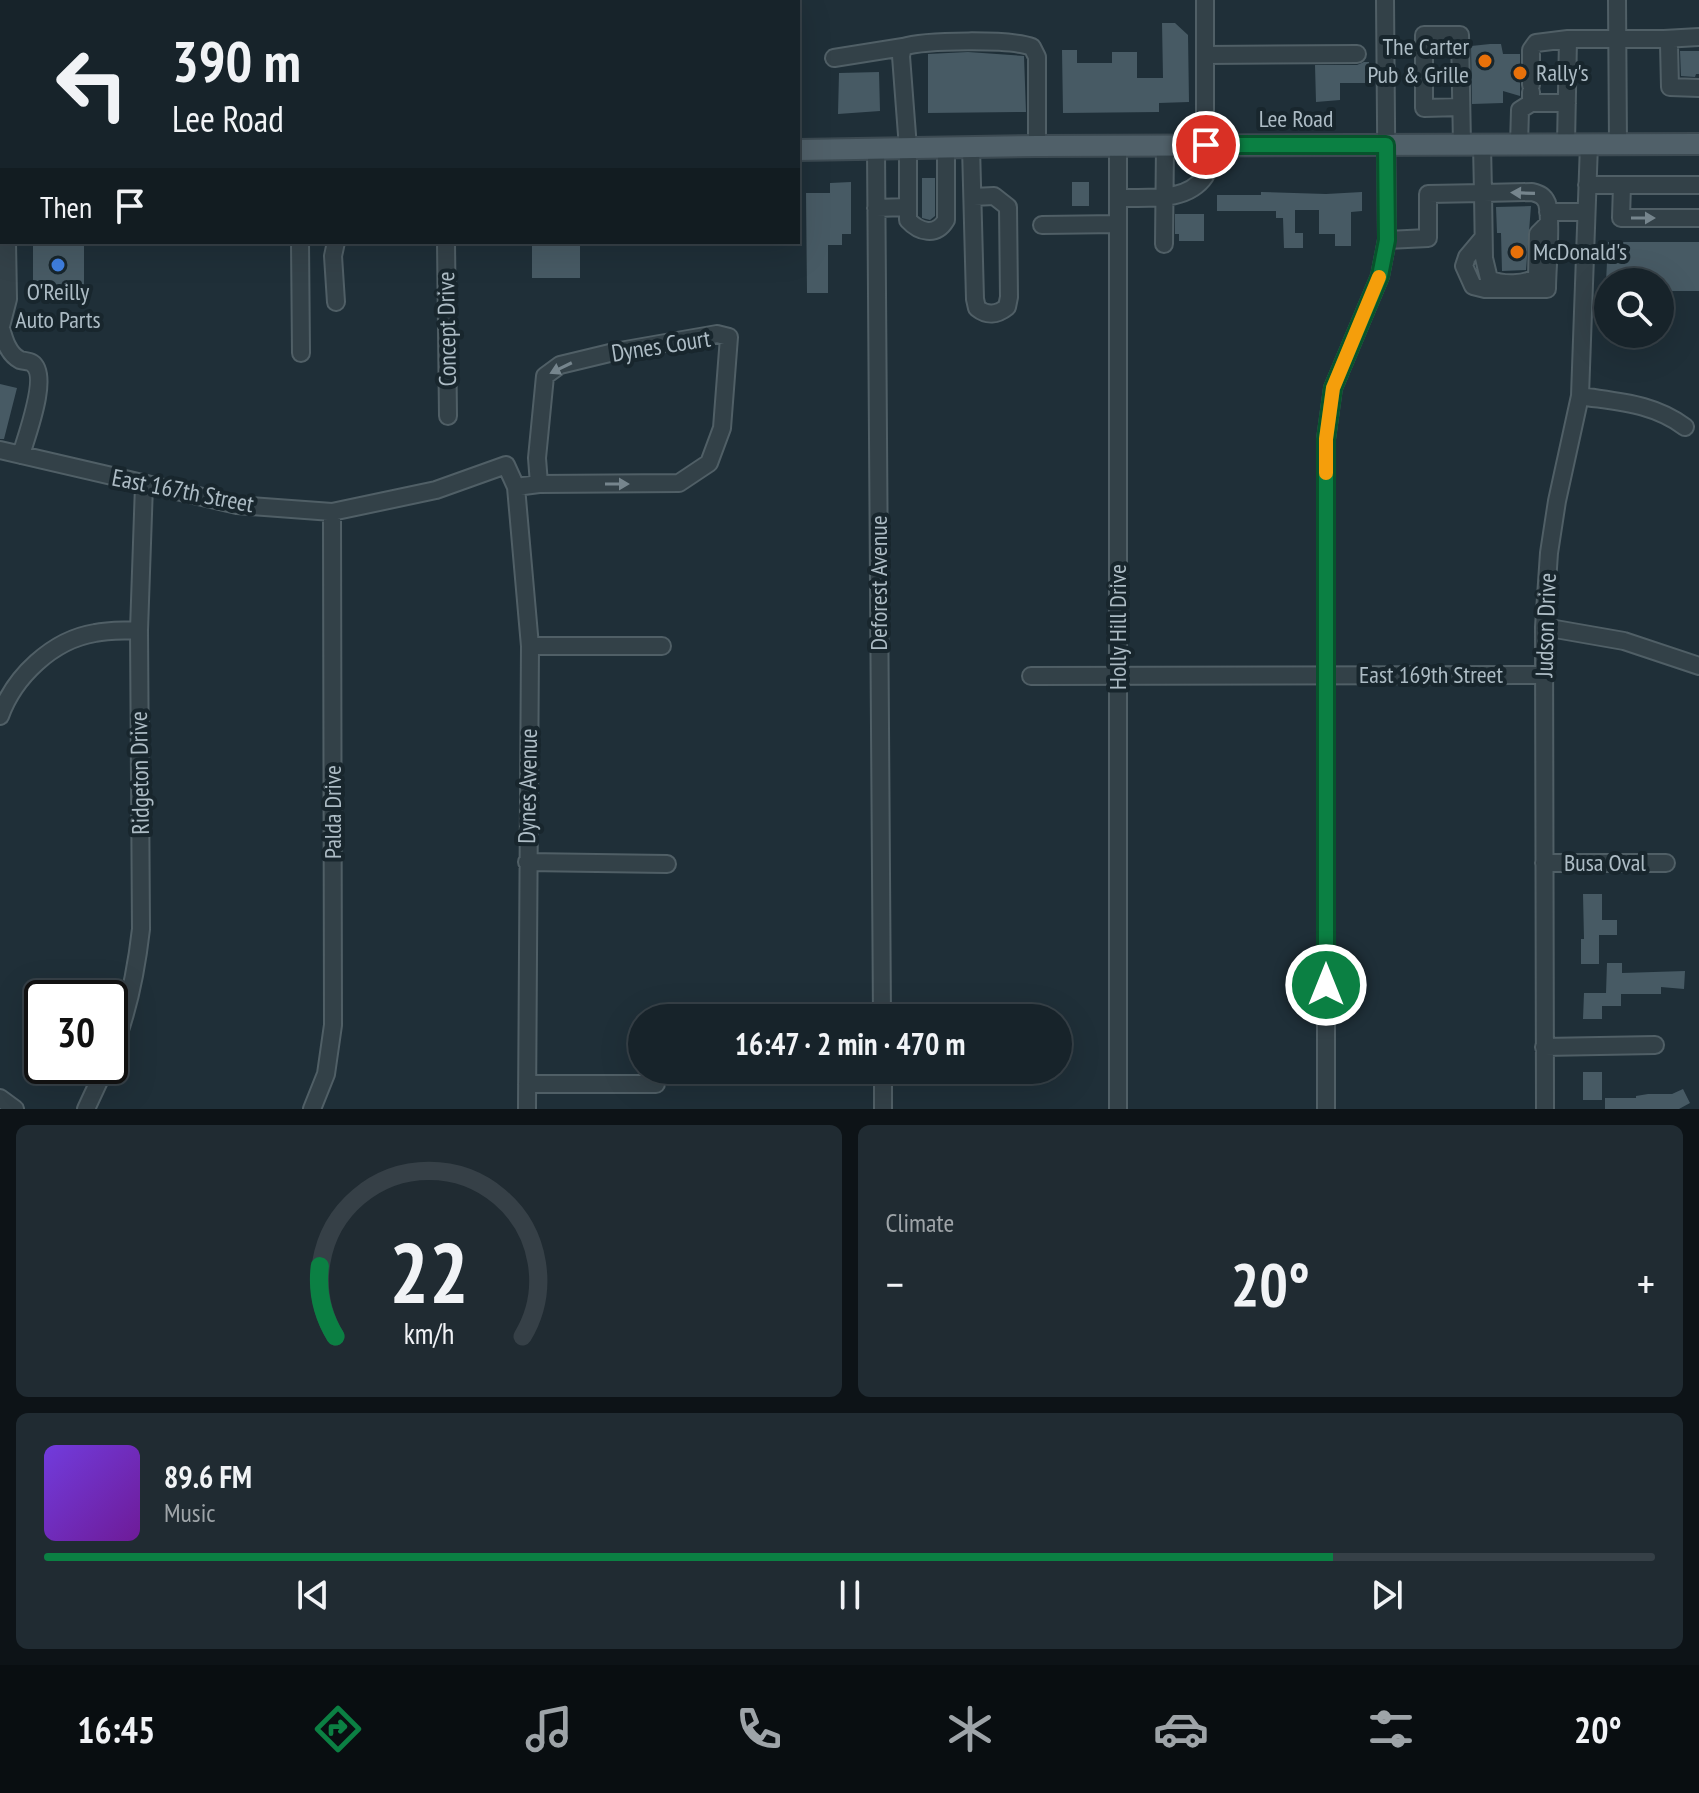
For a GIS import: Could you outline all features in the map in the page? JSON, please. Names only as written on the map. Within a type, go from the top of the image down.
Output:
[{"type":"main road","name":"Lee Road","points":[[800,150],[1118,145],[1699,144]]},
{"type":"street","points":[[1118,198],[1165,197],[1189,191],[1205,176],[1205,0]]},
{"type":"street","points":[[1326,1109],[1326,439],[1333,388],[1380,276],[1387,240],[1385,0]]},
{"type":"street","points":[[1617,0],[1618,144]]},
{"type":"street","points":[[1387,240],[1428,238],[1428,194],[1483,193],[1540,194],[1546,200],[1548,218],[1547,289],[1485,289],[1473,286],[1464,266],[1467,257],[1483,238],[1483,193],[1461,107],[1460,35],[1424,35],[1424,108],[1461,107]]},
{"type":"street","points":[[1519,145],[1520,110],[1531,93],[1531,50],[1536,43],[1568,39],[1699,37]]},
{"type":"street","points":[[1566,144],[1568,39]]},
{"type":"street","points":[[1664,39],[1669,44],[1670,87],[1699,88]]},
{"type":"street","points":[[834,58],[903,47],[964,42],[1021,43],[1032,47],[1037,57],[1037,146]]},
{"type":"street","points":[[903,47],[908,220],[916,230],[942,226],[946,220],[946,147]]},
{"type":"street","points":[[1205,55],[1357,54]]},
{"type":"street","points":[[1531,93],[1567,103]]},
{"type":"street","name":"Judson Drive","points":[[1545,1109],[1544,627],[1557,501],[1580,396],[1589,144]]},
{"type":"street","name":"Holly Hill Drive","points":[[1118,145],[1118,1109]]},
{"type":"street","points":[[1164,244],[1165,145]]},
{"type":"street","points":[[971,147],[975,299],[977,308],[983,313],[992,314],[1007,307],[1009,297],[1008,207],[994,196],[973,197]]},
{"type":"street","name":"Deforest Avenue","points":[[876,148],[882,1004]]},
{"type":"street","points":[[1587,185],[1699,185]]},
{"type":"street","points":[[1622,185],[1621,218],[1699,218]]},
{"type":"street","points":[[876,208],[908,207]]},
{"type":"street","points":[[1548,218],[1586,212]]},
{"type":"street","points":[[1042,225],[1118,224]]},
{"type":"street","points":[[7,244],[8,299],[0,329],[5,343],[17,359],[32,363],[38,370],[38,394],[21,455]]},
{"type":"street","points":[[300,244],[301,353]]},
{"type":"street","points":[[336,244],[333,256],[336,302]]},
{"type":"street","name":"Concept Drive","points":[[446,244],[448,416]]},
{"type":"street","name":"Dynes Court","points":[[516,487],[539,484],[679,483],[709,463],[722,428],[729,337],[717,334],[614,352],[560,365],[545,376],[537,458],[539,484]]},
{"type":"street","points":[[1580,396],[1651,408],[1667,414],[1685,427]]},
{"type":"street","name":"East 167th Street","points":[[0,450],[237,505],[332,512],[436,490],[506,465]]},
{"type":"street","name":"Dynes Avenue","points":[[506,465],[516,487],[530,646],[527,1109]]},
{"type":"street","name":"Ridgeton Drive","points":[[128,1005],[141,929],[139,630],[144,485]]},
{"type":"street","name":"Palda Drive","points":[[312,1109],[326,1074],[333,1025],[332,512]]},
{"type":"street","points":[[1544,627],[1624,641],[1699,666]]},
{"type":"street","points":[[0,716],[8,695],[33,665],[61,646],[93,633],[139,630]]},
{"type":"street","points":[[530,646],[662,646]]},
{"type":"street","name":"East 169th Street","points":[[1031,676],[1544,675]]},
{"type":"street","points":[[527,862],[667,864]]},
{"type":"street","name":"Busa Oval","points":[[1544,863],[1666,863]]},
{"type":"street","points":[[1544,1047],[1655,1045]]},
{"type":"street","points":[[86,1109],[98,1084]]},
{"type":"street","points":[[527,1084],[628,1084]]},
{"type":"street","points":[[883,1084],[883,1109]]},
{"type":"street","points":[[0,1098],[15,1109]]},
{"type":"building","points":[[1162,23],[1175,23],[1188,35],[1189,102],[1159,103],[1159,112],[1063,113],[1062,50],[1077,50],[1077,63],[1112,63],[1112,52],[1137,52],[1137,78],[1163,78]]},
{"type":"building","name":"The Carter Pub & Grille","points":[[1501,44],[1503,54],[1520,54],[1520,96],[1503,91],[1503,103],[1472,104],[1471,46]]},
{"type":"building","points":[[1680,51],[1699,51],[1699,74],[1695,77],[1681,76]]},
{"type":"building","points":[[968,52],[1024,56],[1026,112],[928,113],[928,54]]},
{"type":"building","points":[[1369,62],[1369,83],[1340,83],[1340,100],[1316,102],[1315,65],[1357,65]]},
{"type":"building","points":[[879,72],[880,111],[838,114],[839,73]]},
{"type":"building","points":[[922,178],[935,178],[935,216],[930,220],[922,218]]},
{"type":"building","points":[[851,182],[851,234],[842,234],[842,245],[828,245],[828,293],[807,293],[806,193],[830,193],[830,183]]},
{"type":"building","points":[[1072,182],[1089,182],[1089,206],[1072,206]]},
{"type":"building","points":[[1261,192],[1362,192],[1362,211],[1351,212],[1351,246],[1335,246],[1335,234],[1319,234],[1319,210],[1295,210],[1295,233],[1303,233],[1303,248],[1284,248],[1283,218],[1276,218],[1276,211],[1217,211],[1217,195],[1261,195]]},
{"type":"building","name":"McDonald's","points":[[1531,206],[1526,270],[1502,271],[1501,233],[1497,233],[1496,207]]},
{"type":"building","points":[[1175,214],[1204,214],[1204,241],[1179,241],[1179,234],[1175,234]]},
{"type":"building","points":[[1608,242],[1699,242],[1699,291],[1674,291],[1674,268],[1607,268]]},
{"type":"building","name":"O'Reilly Auto Parts","points":[[33,244],[84,244],[84,288],[33,288]]},
{"type":"building","points":[[532,244],[580,244],[580,278],[532,278]]},
{"type":"building","points":[[0,384],[17,388],[4,439],[0,439]]},
{"type":"building","points":[[1583,894],[1602,894],[1602,920],[1617,920],[1617,935],[1599,935],[1599,964],[1581,964]]},
{"type":"building","points":[[1607,963],[1622,963],[1622,973],[1685,971],[1684,989],[1661,987],[1661,994],[1621,994],[1621,1006],[1602,1006],[1602,1019],[1583,1019],[1584,993],[1606,993]]},
{"type":"building","points":[[1583,1072],[1602,1072],[1602,1100],[1583,1100]]},
{"type":"building","points":[[1683,1089],[1690,1103],[1679,1109],[1605,1109],[1605,1098],[1672,1094]]},
{"type":"slow traffic","points":[[1326,473],[1326,439],[1333,388],[1379,277]]},
{"type":"place","name":"The Carter Pub & Grille","points":[[1485,61]]},
{"type":"place","name":"Rally's","points":[[1520,73]]},
{"type":"place","name":"McDonald's","points":[[1517,252]]},
{"type":"place","name":"O'Reilly Auto Parts","points":[[58,265]]},
{"type":"route","points":[[1206,145],[1386,145],[1387,240],[1380,276],[1333,388],[1326,439],[1326,985]]}]
